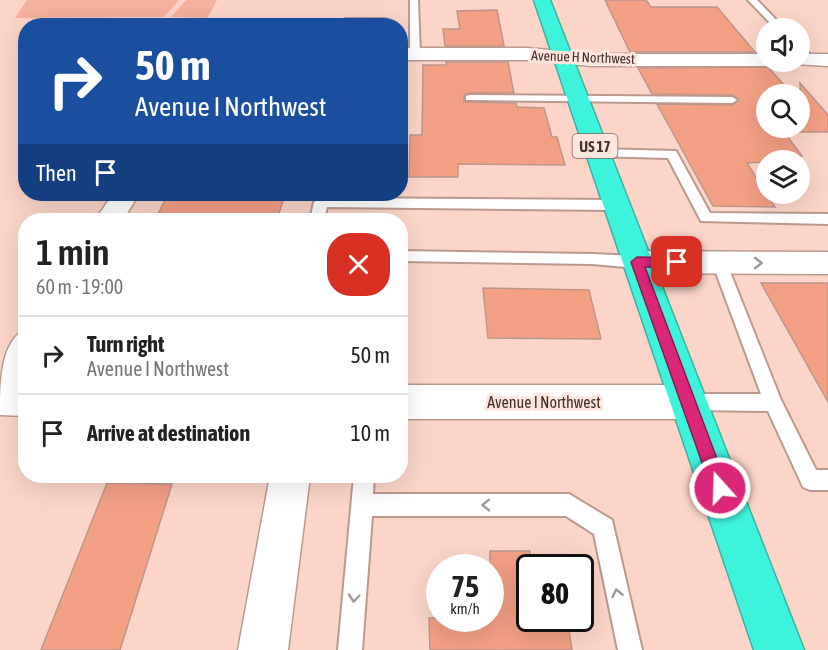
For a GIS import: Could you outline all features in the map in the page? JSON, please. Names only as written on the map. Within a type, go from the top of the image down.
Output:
[{"type":"highway","name":"US 17","points":[[542,0],[779,650]]},
{"type":"street","name":"Avenue H Northwest","points":[[408,54],[528,54],[592,60],[756,60]]},
{"type":"street","points":[[637,262],[828,263]]},
{"type":"street","points":[[0,381],[18,355]]},
{"type":"street","points":[[0,398],[18,399]]},
{"type":"street","name":"Avenue I Northwest","points":[[408,402],[688,402]]},
{"type":"street","points":[[263,650],[289,483]]},
{"type":"lane","points":[[408,54],[414,0]]},
{"type":"lane","points":[[752,0],[770,18]]},
{"type":"lane","points":[[385,18],[386,11]]},
{"type":"lane","points":[[470,98],[732,100]]},
{"type":"lane","points":[[598,153],[672,154],[705,218],[828,219]]},
{"type":"lane","points":[[319,213],[321,202],[616,205]]},
{"type":"lane","points":[[408,256],[592,259],[637,262]]},
{"type":"lane","points":[[719,262],[773,402],[810,480],[828,480]]},
{"type":"lane","points":[[688,402],[773,402]]},
{"type":"lane","points":[[350,650],[364,483]]},
{"type":"lane","points":[[362,505],[569,505],[603,528],[630,650]]},
{"type":"shaded area","points":[[27,0],[179,0],[164,17],[15,18]]},
{"type":"shaded area","points":[[186,0],[217,0],[207,18],[171,17]]},
{"type":"building","points":[[605,0],[646,0],[651,7],[717,7],[755,52],[630,52]]},
{"type":"building","points":[[497,10],[504,46],[445,46],[443,29],[460,29],[457,11]]},
{"type":"building","points":[[446,62],[508,62],[514,93],[469,93],[464,95],[464,102],[516,103],[517,107],[544,108],[552,137],[557,137],[565,165],[458,164],[458,177],[409,177],[410,135],[422,135],[423,65],[446,65]]},
{"type":"building","points":[[756,67],[756,72],[772,72],[783,84],[756,84],[756,138],[788,138],[798,150],[756,150],[756,162],[747,163],[756,177],[756,204],[773,204],[775,207],[713,206],[657,104],[732,105],[739,99],[732,95],[652,94],[638,68]]},
{"type":"building","points":[[810,94],[828,115],[828,132],[810,132]]},
{"type":"building","points":[[164,201],[283,201],[279,213],[158,213]]},
{"type":"building","points":[[761,283],[828,283],[828,402]]},
{"type":"building","points":[[483,288],[589,290],[601,339],[488,338]]},
{"type":"building","points":[[107,483],[172,484],[120,650],[41,650]]},
{"type":"building","points":[[490,551],[530,551],[530,554],[516,554],[516,632],[569,632],[572,650],[430,650],[429,632],[504,632],[504,554],[490,554]]},
{"type":"route","points":[[677,262],[637,262],[720,488]]}]
